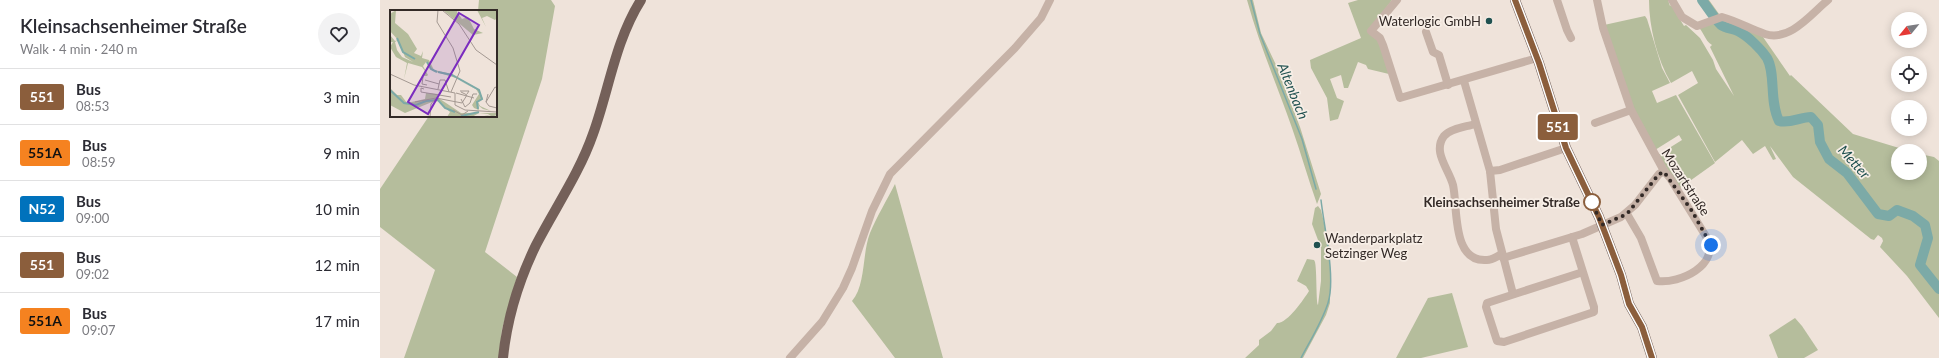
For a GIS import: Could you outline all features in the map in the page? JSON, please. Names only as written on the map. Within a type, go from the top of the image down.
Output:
[{"type":"main road","points":[[503,358],[508,326],[521,282],[536,246],[586,152],[623,38],[641,0]]},
{"type":"main road","points":[[1515,0],[1537,58],[1566,148],[1602,225],[1621,275],[1629,304],[1642,327],[1652,358]]},
{"type":"street","points":[[790,358],[822,322],[843,288],[852,268],[872,211],[890,174],[1016,48],[1041,18],[1050,0]]},
{"type":"street","points":[[1397,0],[1371,31],[1380,38],[1400,98],[1464,81],[1537,58]]},
{"type":"street","points":[[1557,0],[1566,30],[1571,38]]},
{"type":"street","name":"Mozartstraße","points":[[1597,0],[1603,28],[1631,110],[1664,172],[1696,218],[1707,238],[1711,250],[1709,256],[1704,264],[1697,270],[1675,279],[1658,281],[1641,238],[1627,214]]},
{"type":"street","points":[[1672,0],[1682,18],[1697,26],[1722,17],[1766,34],[1782,34],[1799,26],[1828,0]]},
{"type":"street","points":[[1426,32],[1433,52],[1439,55],[1448,85]]},
{"type":"street","points":[[1464,81],[1475,124],[1490,171],[1496,229],[1502,256],[1514,294]]},
{"type":"street","points":[[1595,122],[1631,110]]},
{"type":"street","points":[[1475,124],[1454,130],[1445,135],[1440,146],[1441,157],[1452,182],[1457,227],[1463,245],[1469,253],[1480,259],[1490,260],[1572,237],[1627,214],[1659,174],[1664,172]]},
{"type":"street","points":[[1490,171],[1500,170],[1566,148]]},
{"type":"street","points":[[1572,237],[1583,272],[1594,307],[1593,314],[1498,343],[1486,304],[1583,272]]},
{"type":"green space","points":[[479,0],[551,0],[555,6],[542,79],[485,252],[517,277],[502,329],[499,358],[404,358],[435,270],[380,227],[380,189],[428,117],[497,117],[497,10],[478,10]]},
{"type":"green space","points":[[1247,0],[1253,0],[1261,33],[1277,67],[1300,127],[1321,194],[1317,204],[1292,128],[1257,33]]},
{"type":"green space","points":[[1358,0],[1392,0],[1373,25],[1389,74],[1368,69],[1366,65],[1358,62],[1348,88],[1344,88],[1341,75],[1330,79],[1337,98],[1344,101],[1338,119],[1330,121],[1327,98],[1311,68],[1310,60],[1361,38],[1348,3]]},
{"type":"green space","points":[[1649,0],[1668,0],[1670,6],[1671,5],[1684,26],[1686,25],[1700,38],[1713,60],[1716,69],[1734,96],[1710,47],[1712,45],[1707,41],[1697,26],[1722,17],[1763,37],[1790,76],[1791,75],[1853,134],[1891,146],[1891,180],[1927,180],[1927,156],[1934,157],[1939,161],[1939,318],[1907,276],[1880,247],[1883,241],[1882,238],[1878,235],[1874,240],[1871,239],[1793,177],[1770,146],[1776,159],[1773,160],[1765,146],[1753,154],[1742,140],[1715,162],[1678,95],[1698,83],[1692,71],[1671,83],[1658,53],[1652,32]]},
{"type":"green space","points":[[1698,0],[1709,0],[1719,14],[1711,19]]},
{"type":"green space","points":[[1645,16],[1662,68],[1670,83],[1652,91],[1657,103],[1676,95],[1715,163],[1680,188],[1658,155],[1682,140],[1679,135],[1655,150],[1635,114],[1604,25]]},
{"type":"green space","points":[[895,184],[943,358],[895,358],[852,301],[860,286],[870,233]]},
{"type":"green space","points":[[1318,206],[1321,210],[1330,249],[1330,303],[1326,315],[1303,358],[1245,358],[1259,345],[1259,340],[1271,331],[1277,323],[1286,320],[1309,291],[1306,286],[1297,281],[1307,259],[1314,260],[1315,262],[1318,305],[1321,281],[1321,248],[1312,224],[1315,208]]},
{"type":"green space","points":[[1452,293],[1468,347],[1421,358],[1396,358],[1428,298]]},
{"type":"green space","points":[[1795,318],[1818,350],[1804,358],[1778,358],[1769,335]]},
{"type":"waterway","name":"Altenbach","points":[[1251,0],[1260,34],[1302,139],[1316,189]]},
{"type":"waterway","name":"Metter","points":[[1702,0],[1721,25],[1738,31],[1746,36],[1767,58],[1770,64],[1774,105],[1779,121],[1787,122],[1811,117],[1818,125],[1820,142],[1829,159],[1847,173],[1878,214],[1889,216],[1897,210],[1913,216],[1925,225],[1928,238],[1920,265],[1939,289]]},
{"type":"waterway","name":"Altenbach","points":[[1301,358],[1323,317],[1330,293],[1331,280],[1329,252],[1321,200]]},
{"type":"bus line","name":"551","points":[[1515,0],[1539,63],[1566,148],[1599,217],[1621,275],[1629,304],[1642,327],[1652,358]]},
{"type":"place","name":"Waterlogic GmbH","points":[[1489,21]]},
{"type":"place","name":"Kleinsachsenheimer Straße","points":[[1592,202]]},
{"type":"place","name":"Wanderparkplatz Setzinger Weg","points":[[1317,245]]},
{"type":"route","points":[[1592,202],[1591,201],[1602,225],[1627,214],[1659,174],[1664,172],[1670,178],[1692,211],[1711,245]]}]
